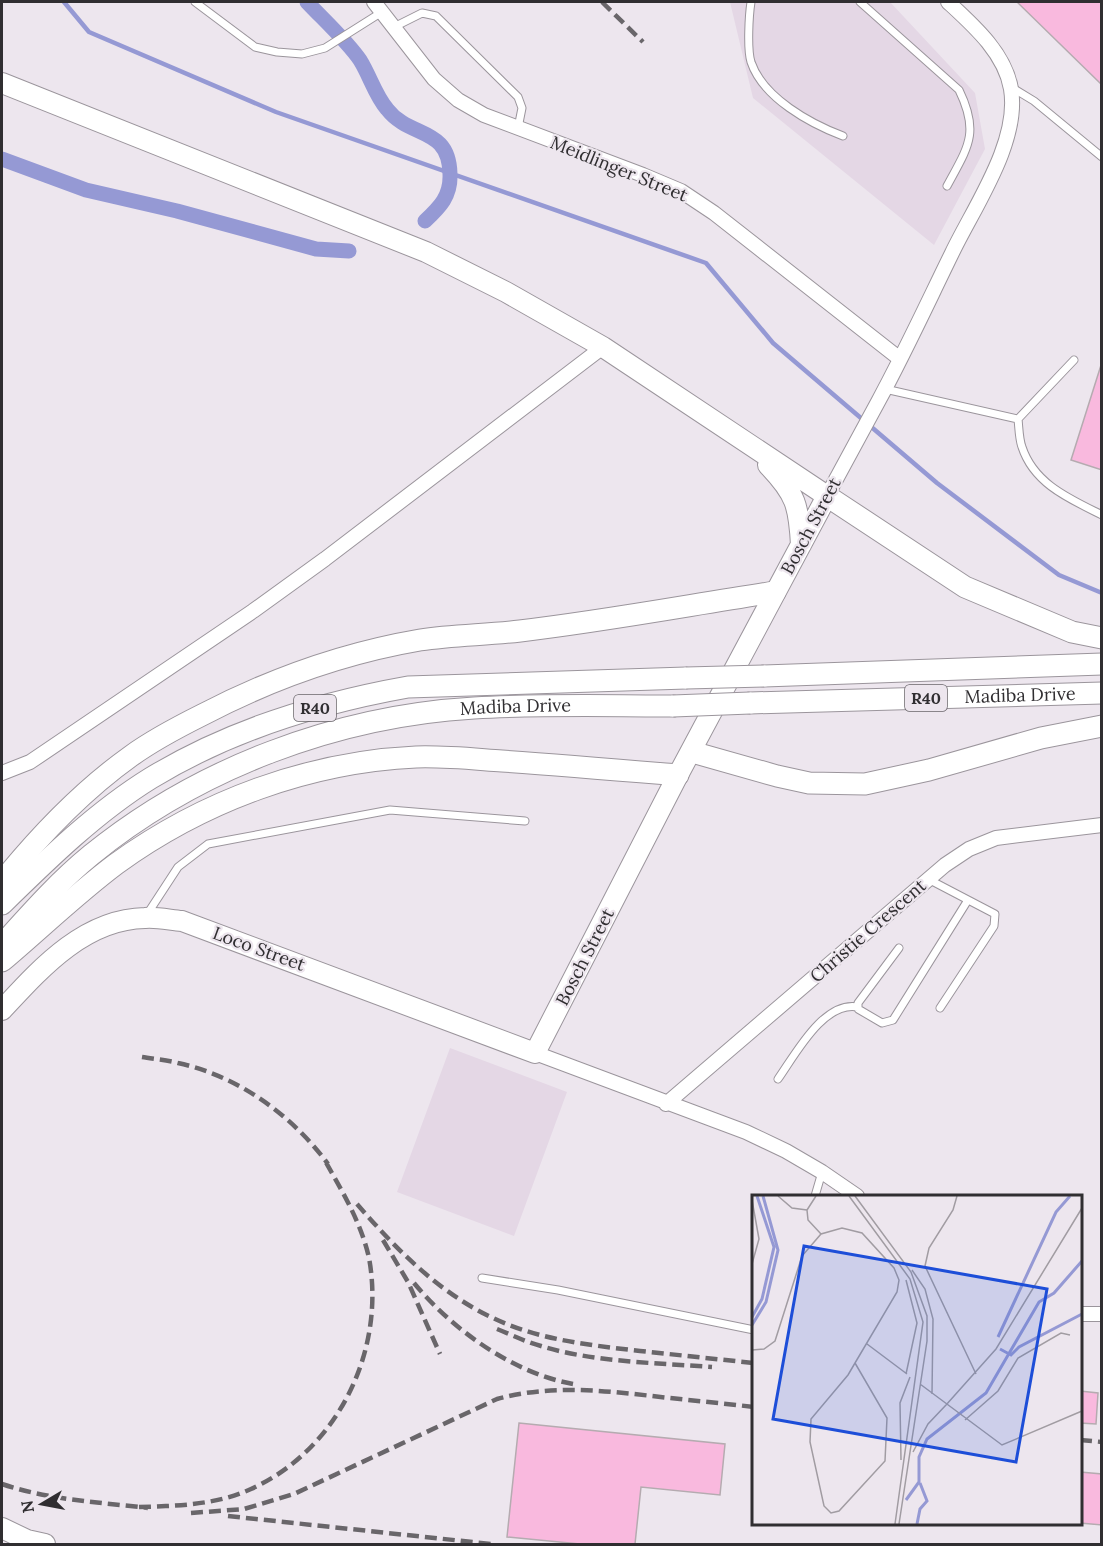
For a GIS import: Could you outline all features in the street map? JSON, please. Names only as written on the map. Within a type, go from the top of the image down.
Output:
[{"type":"main road","points":[[827,496],[965,587],[1014,610],[1072,632],[1101,638]]},
{"type":"main road","points":[[2,882],[58,818],[97,782],[133,754],[216,708],[289,675],[360,653],[421,640],[520,631],[776,592]]},
{"type":"main road","name":"Madiba Drive","points":[[2,904],[48,859],[99,815],[151,778],[264,723],[368,694],[408,687],[1101,664]]},
{"type":"main road","name":"Madiba Drive","points":[[2,945],[56,887],[140,819],[204,782],[266,753],[337,729],[411,715],[474,708],[673,706],[1101,693]]},
{"type":"main road","points":[[692,752],[809,783],[865,784],[929,770],[1041,738],[1101,726]]},
{"type":"main road","points":[[2,961],[117,864],[159,836],[232,798],[308,774],[353,764],[418,757],[572,765],[678,776]]},
{"type":"street","name":"Bosch Street","points":[[535,1053],[678,776],[846,458],[882,395],[1000,154],[1009,129],[1012,109],[1011,87],[990,45],[948,2]]},
{"type":"street","name":"Meidlinger Street","points":[[378,7],[434,79],[458,100],[484,115],[681,191],[714,213],[900,359]]},
{"type":"street","points":[[2,83],[426,252],[506,292],[603,347],[827,496]]},
{"type":"street","points":[[2,773],[30,762],[254,610],[325,559],[603,347]]},
{"type":"street","points":[[748,443],[783,480],[794,497],[799,515],[801,545]]},
{"type":"street","name":"Christie Crescent","points":[[666,1104],[928,879],[969,849],[996,838],[1101,825]]},
{"type":"street","name":"Loco Street","points":[[2,1010],[41,969],[73,943],[108,924],[145,918],[182,921],[535,1053]]},
{"type":"street","points":[[535,1053],[666,1104],[746,1132],[786,1151],[822,1172],[854,1195]]},
{"type":"street","points":[[1082,1314],[1101,1314]]},
{"type":"street","points":[[2,1528],[27,1540],[45,1545]]},
{"type":"lane","points":[[195,2],[255,47],[302,54],[325,48],[378,7]]},
{"type":"lane","points":[[751,2],[749,39],[751,61],[759,78],[797,114],[818,127],[843,136]]},
{"type":"lane","points":[[860,2],[959,90],[968,108],[970,125],[968,146],[947,186]]},
{"type":"lane","points":[[394,27],[422,13],[436,16],[518,97],[522,108],[518,128]]},
{"type":"lane","points":[[1011,87],[1034,101],[1101,157]]},
{"type":"lane","points":[[1018,419],[1074,360]]},
{"type":"lane","points":[[882,395],[1018,419]]},
{"type":"lane","points":[[1018,419],[1021,445],[1037,475],[1062,495],[1101,515]]},
{"type":"lane","points":[[145,918],[178,867],[208,844],[390,810],[525,821]]},
{"type":"lane","points":[[928,879],[996,914],[994,926],[940,1008]]},
{"type":"lane","points":[[778,1079],[822,1020],[837,1009],[851,1005],[882,1023],[893,1020],[968,900]]},
{"type":"lane","points":[[858,1007],[861,997],[899,948]]},
{"type":"lane","points":[[816,1195],[822,1172]]},
{"type":"lane","points":[[482,1278],[570,1292],[752,1330]]},
{"type":"shaded area","points":[[730,2],[890,2],[975,93],[985,149],[934,245],[753,98]]},
{"type":"shaded area","points":[[450,1048],[567,1092],[514,1236],[397,1192]]},
{"type":"building","points":[[1017,2],[1102,2],[1102,85]]},
{"type":"building","points":[[1102,362],[1102,470],[1071,460]]},
{"type":"building","points":[[1082,1391],[1098,1393],[1096,1424],[1082,1423]]},
{"type":"building","points":[[519,1423],[725,1444],[720,1495],[641,1487],[635,1544],[580,1544],[507,1537]]},
{"type":"building","points":[[1082,1472],[1102,1474],[1102,1525],[1082,1523]]},
{"type":"waterway","points":[[64,2],[89,32],[276,112],[706,263],[773,343],[937,483],[1059,575],[1102,593]]},
{"type":"waterway","points":[[307,2],[355,53],[387,109],[406,125],[436,140],[443,148],[448,159],[449,189],[440,206],[425,221]]},
{"type":"waterway","points":[[2,159],[86,190],[177,211],[316,249],[349,251]]},
{"type":"railway","points":[[602,2],[643,42]]},
{"type":"railway","points":[[142,1057],[200,1069],[242,1088],[262,1100],[298,1129],[328,1164]]},
{"type":"railway","points":[[139,1507],[210,1501],[251,1489],[282,1472],[309,1449],[331,1423],[349,1393],[362,1361],[370,1327],[372,1293],[369,1258],[356,1219],[324,1159]]},
{"type":"railway","points":[[357,1204],[402,1253],[436,1283],[473,1308],[510,1325],[546,1337],[583,1344],[752,1363]]},
{"type":"railway","points":[[383,1240],[408,1282],[440,1354]]},
{"type":"railway","points":[[414,1283],[446,1317],[485,1347],[528,1370],[573,1384]]},
{"type":"railway","points":[[497,1329],[535,1344],[582,1355],[625,1361],[712,1367]]},
{"type":"railway","points":[[191,1513],[244,1509],[294,1494],[497,1399],[516,1395],[574,1390],[752,1407]]},
{"type":"railway","points":[[1082,1440],[1102,1442]]},
{"type":"railway","points":[[2,1484],[56,1497],[148,1508]]},
{"type":"railway","points":[[228,1516],[491,1544]]}]
